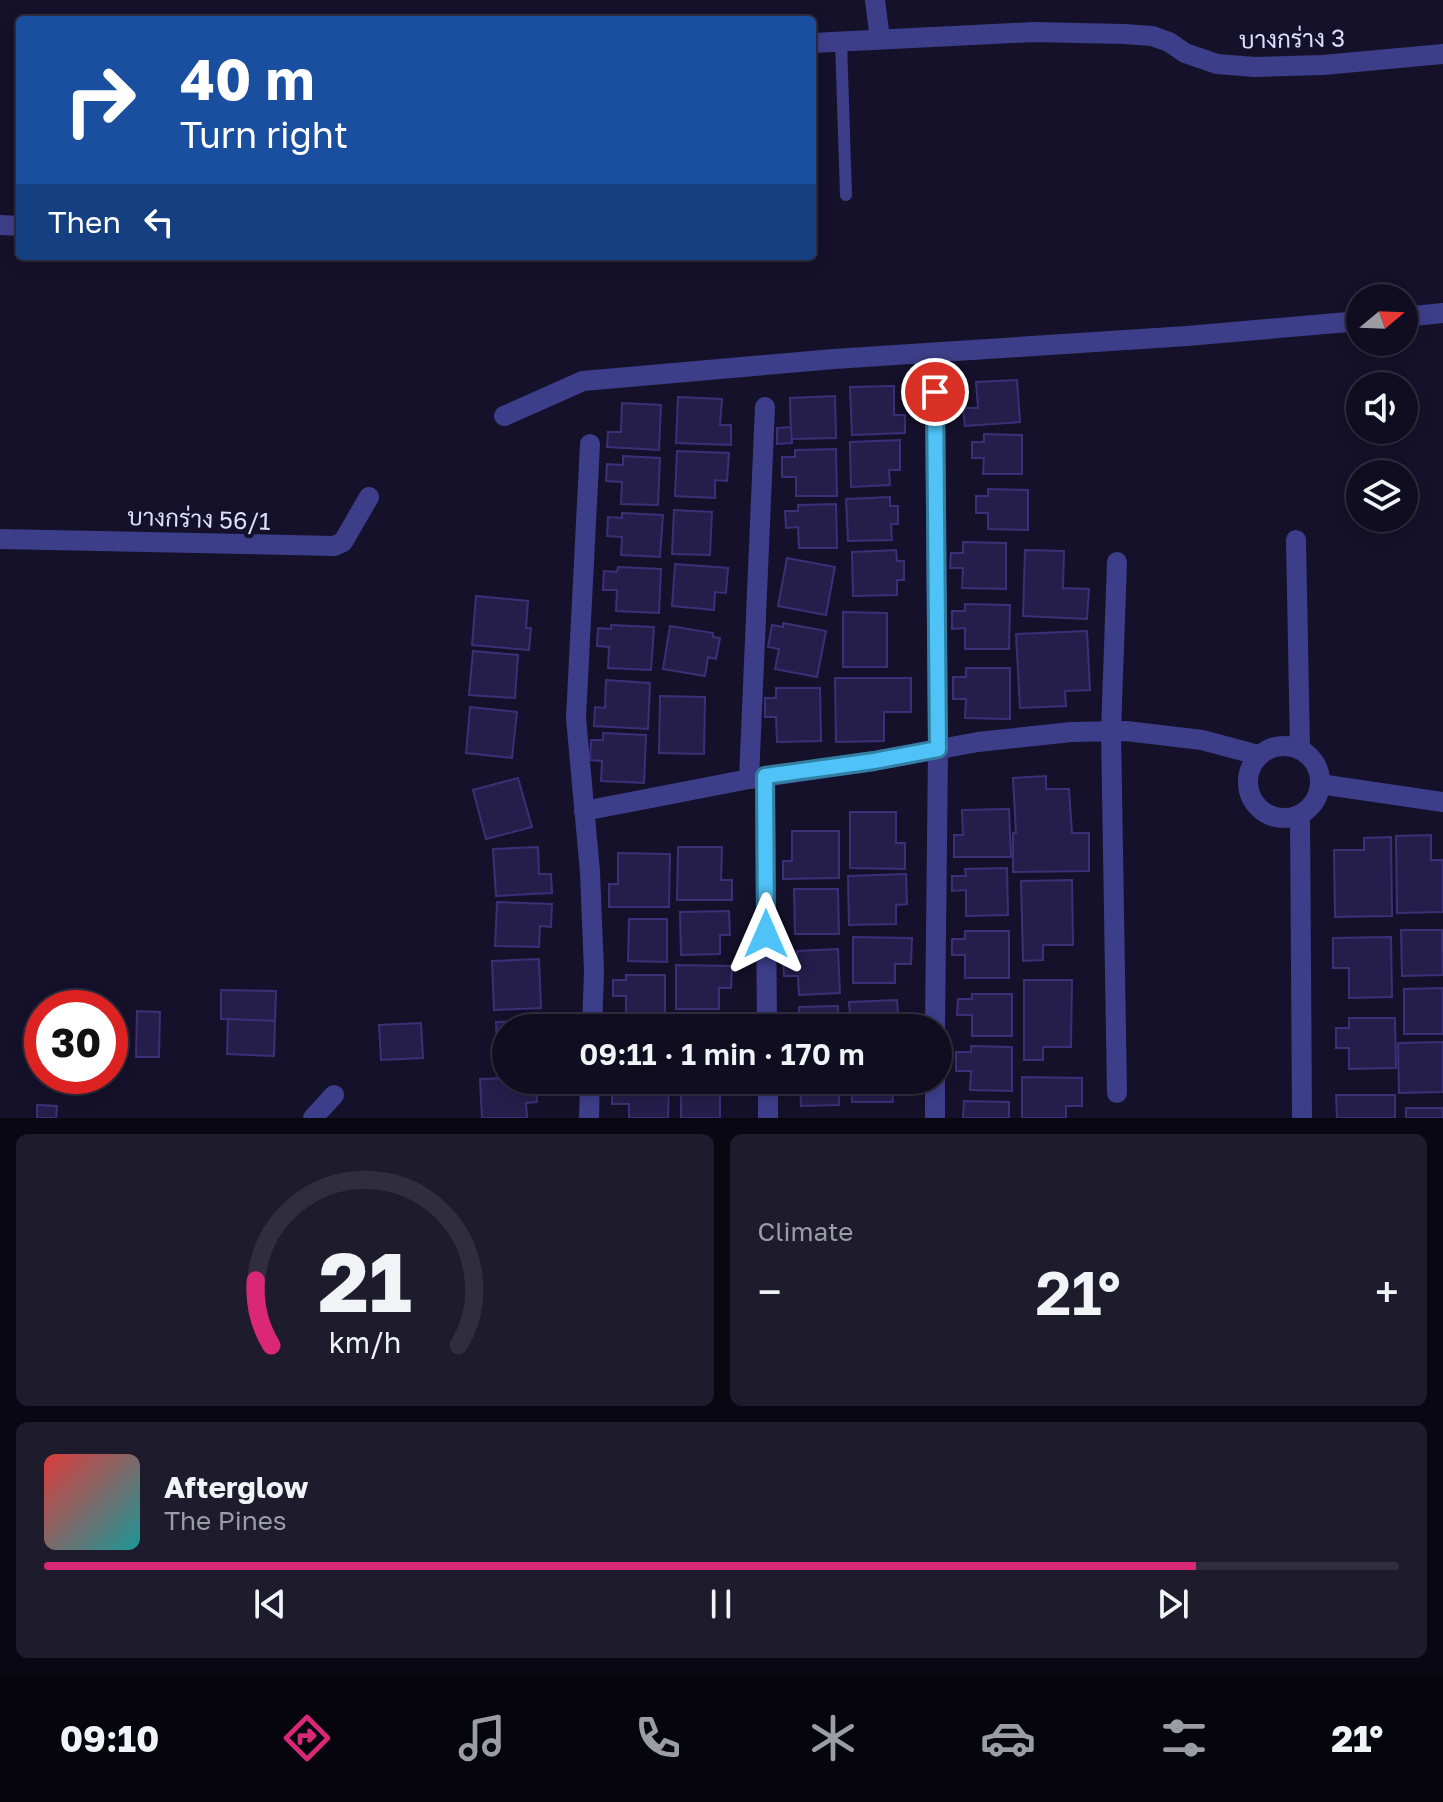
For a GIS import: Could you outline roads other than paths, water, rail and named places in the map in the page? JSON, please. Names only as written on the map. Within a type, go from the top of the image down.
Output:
[{"type":"street","points":[[875,0],[880,39]]},
{"type":"street","name":"บางกร่าง 3","points":[[816,43],[1034,32],[1124,34],[1152,36],[1169,42],[1185,53],[1217,64],[1255,67],[1323,65],[1443,54]]},
{"type":"street","points":[[1418,316],[1443,313]]},
{"type":"street","points":[[504,416],[583,381],[834,359],[1346,322]]},
{"type":"street","points":[[935,392],[938,749],[935,1014]]},
{"type":"street","points":[[765,407],[757,778],[766,1014]]},
{"type":"street","points":[[590,444],[576,718],[591,886],[592,1014]]},
{"type":"street","name":"บางกร่าง 56/1","points":[[0,539],[334,546],[343,542],[369,497]]},
{"type":"street","points":[[1296,540],[1300,749]]},
{"type":"street","points":[[1117,562],[1111,731],[1117,1093]]},
{"type":"street","points":[[584,811],[757,778],[938,749],[1071,732],[1111,731],[1202,740],[1258,755]]},
{"type":"street","points":[[1286,745],[1300,749],[1311,757],[1318,770],[1320,784],[1310,808],[1300,815],[1283,818],[1267,814],[1254,803],[1247,787],[1249,770],[1258,755],[1271,747],[1286,745]]},
{"type":"street","points":[[1320,784],[1443,802]]},
{"type":"street","points":[[1300,815],[1302,1118]]},
{"type":"street","points":[[589,1118],[590,1094]]},
{"type":"street","points":[[768,1094],[768,1118]]},
{"type":"street","points":[[935,1094],[935,1118]]},
{"type":"street","points":[[313,1118],[334,1095]]},
{"type":"lane","points":[[841,41],[846,195]]}]
